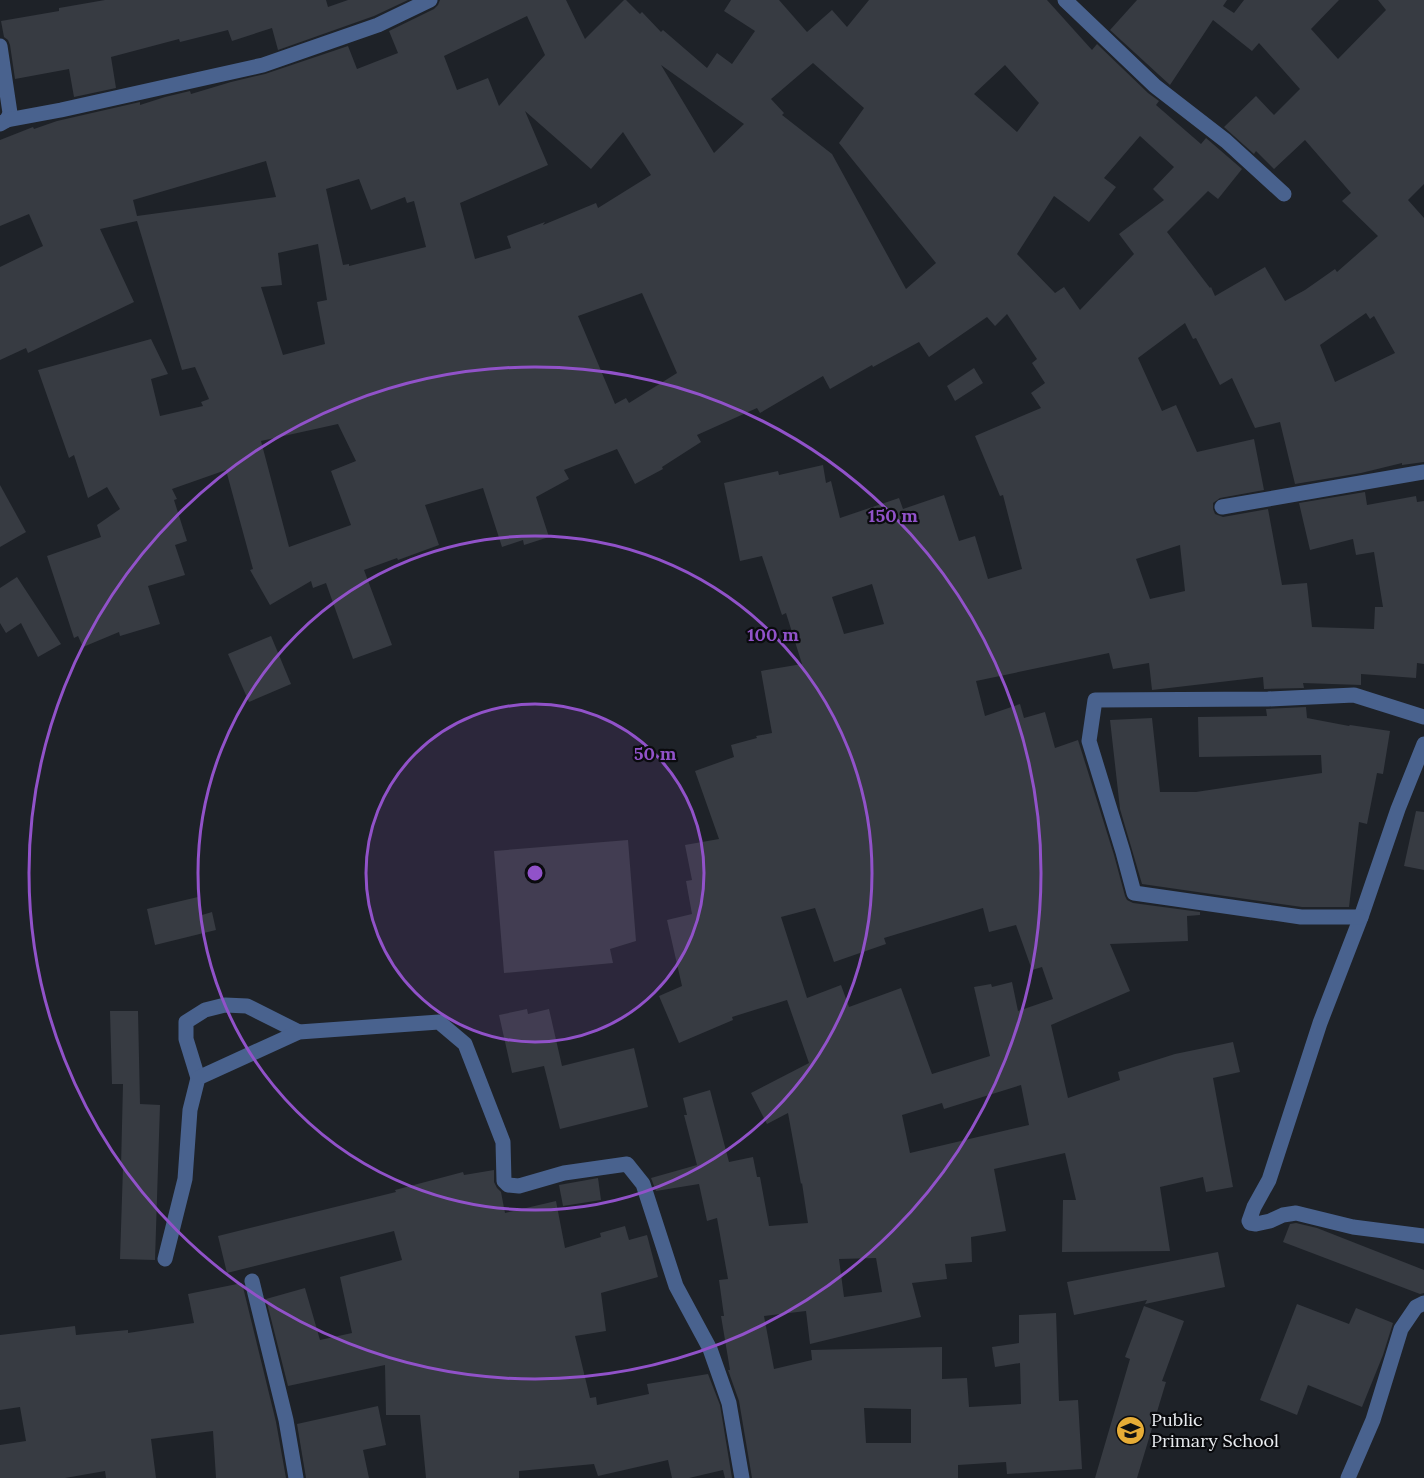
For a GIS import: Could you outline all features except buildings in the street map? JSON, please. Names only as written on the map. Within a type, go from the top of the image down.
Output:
[{"type":"street","points":[[4,122],[263,65],[378,25],[430,0]]},
{"type":"street","points":[[1065,0],[1155,86],[1226,141],[1284,194]]},
{"type":"street","points":[[0,46],[10,113],[4,122]]},
{"type":"street","points":[[1221,507],[1424,472]]},
{"type":"street","points":[[1361,917],[1301,917],[1134,893],[1089,741],[1095,700],[1268,699],[1354,695],[1424,717]]},
{"type":"street","points":[[1424,744],[1320,1023],[1269,1180],[1249,1221],[1256,1224],[1296,1213],[1353,1227],[1424,1236]]},
{"type":"street","points":[[165,1259],[185,1179],[190,1110],[198,1077],[186,1039],[186,1022],[205,1010],[225,1005],[247,1006],[299,1032]]},
{"type":"street","points":[[198,1077],[299,1032],[439,1022],[465,1044],[503,1142],[504,1181],[508,1185],[519,1186],[564,1173],[627,1164],[643,1184],[676,1286],[710,1349],[729,1402],[742,1478]]},
{"type":"street","points":[[252,1281],[286,1420],[296,1478]]},
{"type":"street","points":[[1348,1478],[1373,1420],[1401,1329],[1416,1307],[1424,1303]]},
{"type":"place","name":"Public Primary School","points":[[1130,1430]]}]
